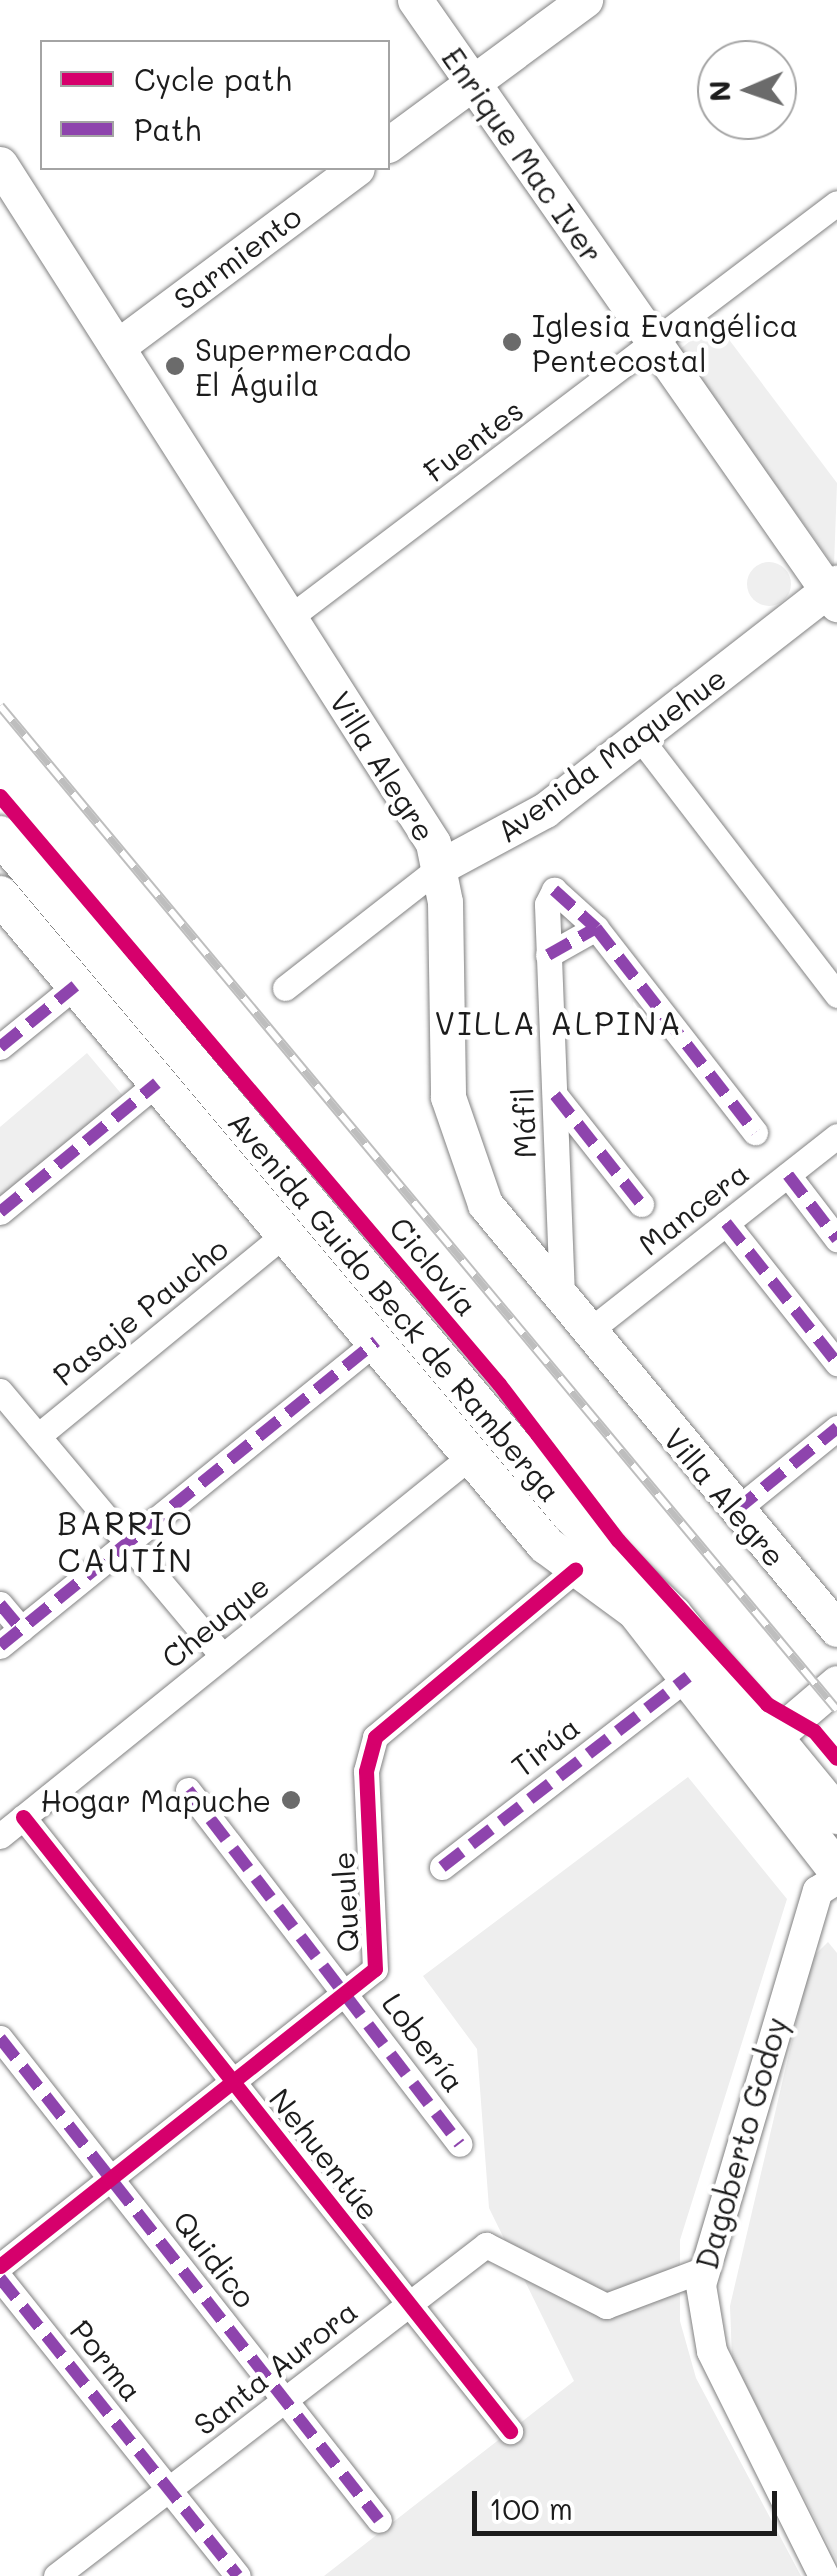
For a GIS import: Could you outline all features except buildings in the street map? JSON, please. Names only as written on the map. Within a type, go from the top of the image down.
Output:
[{"type":"main road","name":"Enrique Mac Iver","points":[[415,0],[834,593]]},
{"type":"main road","points":[[390,143],[585,0]]},
{"type":"main road","name":"Villa Alegre","points":[[0,164],[426,829],[440,866],[454,1126],[485,1204],[837,1629]]},
{"type":"main road","name":"Sarmiento","points":[[117,347],[354,170]]},
{"type":"main road","name":"Avenida Maquehue","points":[[440,866],[512,832],[834,593]]},
{"type":"main road","name":"Avenida Guido Beck de Ramberga","points":[[0,835],[500,1431],[673,1615],[761,1748],[819,1819]]},
{"type":"main road","name":"Avenida Guido Beck de Ramberga","points":[[0,895],[470,1456],[575,1570],[636,1612],[688,1677],[761,1748]]},
{"type":"main road","points":[[157,1084],[188,1058]]},
{"type":"main road","points":[[470,1456],[500,1431]]},
{"type":"main road","points":[[761,1748],[837,1684]]},
{"type":"main road","points":[[819,1819],[832,1884]]},
{"type":"street","name":"Fuentes","points":[[290,618],[837,203]]},
{"type":"street","points":[[640,738],[837,994]]},
{"type":"street","name":"Avenida Maquehue","points":[[285,988],[440,866]]},
{"type":"street","name":"Máfil","points":[[562,1296],[548,955],[554,890],[596,928]]},
{"type":"street","points":[[548,955],[596,928],[756,1132]]},
{"type":"street","points":[[0,1047],[75,986]]},
{"type":"street","points":[[0,1212],[157,1084]]},
{"type":"street","points":[[555,1095],[641,1204]]},
{"type":"street","name":"Mancera","points":[[589,1330],[837,1136]]},
{"type":"street","points":[[788,1175],[837,1239]]},
{"type":"street","points":[[726,1224],[837,1363]]},
{"type":"street","name":"Pasaje Paucho","points":[[38,1436],[284,1235]]},
{"type":"street","points":[[0,1646],[376,1342]]},
{"type":"street","points":[[0,1391],[222,1656]]},
{"type":"street","points":[[735,1510],[837,1428]]},
{"type":"street","name":"Cheuque","points":[[0,1836],[470,1456]]},
{"type":"street","name":"Queule","points":[[0,2266],[375,1969],[366,1771],[375,1737],[575,1570]]},
{"type":"street","points":[[0,1604],[22,1629]]},
{"type":"street","name":"Tirúa","points":[[442,1867],[688,1677]]},
{"type":"street","name":"Lobería","points":[[188,1790],[460,2144]]},
{"type":"street","name":"Nehuentúe","points":[[23,1818],[510,2432]]},
{"type":"street","name":"Dagoberto Godoy","points":[[824,2576],[712,2351],[702,2270],[832,1884]]},
{"type":"street","name":"Quidico","points":[[0,2038],[378,2520]]},
{"type":"street","name":"Santa Aurora","points":[[56,2576],[486,2245],[606,2306],[702,2270]]},
{"type":"street","name":"Porma","points":[[0,2278],[238,2576]]},
{"type":"shaded area","points":[[715,321],[837,483],[834,566],[679,350]]},
{"type":"shaded area","points":[[769,562],[784,569],[791,584],[784,599],[769,606],[754,599],[747,584],[754,569]]},
{"type":"shaded area","points":[[87,1053],[124,1097],[0,1199],[0,1127]]},
{"type":"shaded area","points":[[688,1777],[787,1899],[680,2240],[680,2321],[696,2378],[801,2576],[324,2576],[574,2381],[489,2208],[477,2049],[423,1976]]},
{"type":"shaded area","points":[[828,1942],[837,1953],[837,2561],[732,2358],[730,2306],[811,1959]]},
{"type":"railway","points":[[0,706],[837,1710]]},
{"type":"marked path","points":[[554,890],[596,928],[755,1132]]},
{"type":"marked path","points":[[548,955],[596,928]]},
{"type":"marked path","points":[[0,1047],[75,986]]},
{"type":"marked path","points":[[0,1212],[157,1083]]},
{"type":"marked path","points":[[555,1095],[641,1204]]},
{"type":"marked path","points":[[788,1175],[837,1239]]},
{"type":"marked path","points":[[726,1223],[837,1363]]},
{"type":"marked path","points":[[0,1646],[376,1342]]},
{"type":"marked path","points":[[735,1511],[837,1428]]},
{"type":"marked path","points":[[0,1604],[21,1629]]},
{"type":"marked path","points":[[442,1867],[688,1677]]},
{"type":"marked path","points":[[188,1790],[460,2144]]},
{"type":"marked path","points":[[0,2038],[379,2520]]},
{"type":"marked path","points":[[0,2278],[238,2576]]},
{"type":"cycle path","name":"Ciclovía","points":[[0,796],[499,1384],[618,1540],[767,1704],[814,1731],[837,1758]]},
{"type":"cycle path","points":[[0,2266],[375,1969],[366,1771],[375,1737],[575,1570]]},
{"type":"cycle path","points":[[23,1817],[510,2431]]},
{"type":"place","name":"Iglesia Evangélica Pentecostal","points":[[512,342]]},
{"type":"place","name":"Supermercado El Águila","points":[[175,366]]},
{"type":"place","name":"Hogar Mapuche","points":[[291,1800]]},
{"type":"district","name":"VILLA ALPINA","points":[[559,1022]]},
{"type":"district","name":"BARRIO CAUTÍN","points":[[126,1542]]}]
